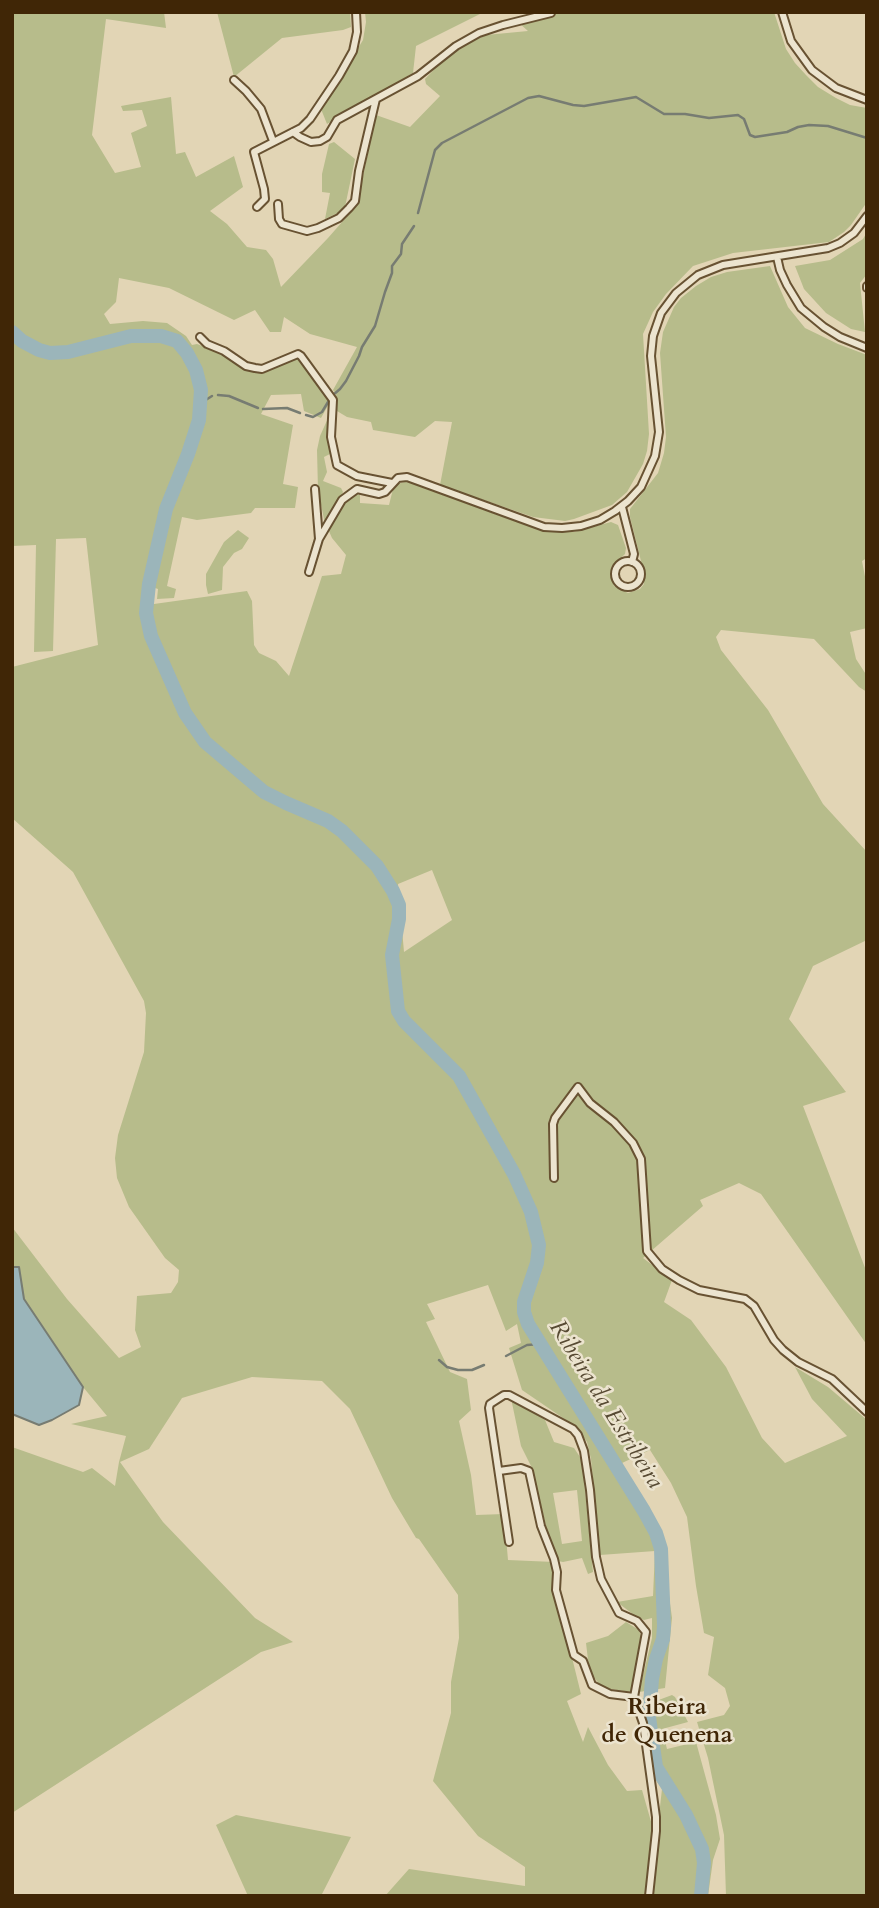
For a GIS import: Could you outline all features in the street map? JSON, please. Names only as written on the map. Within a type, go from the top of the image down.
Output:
[{"type":"street","points":[[257,207],[265,199],[254,152],[301,128],[310,119],[353,51],[357,32],[356,12]]},
{"type":"street","points":[[782,12],[791,41],[811,70],[835,88],[867,100]]},
{"type":"street","points":[[293,132],[311,142],[320,141],[327,137],[337,120],[418,76],[456,46],[479,33],[551,13]]},
{"type":"street","points":[[234,80],[261,109],[273,141]]},
{"type":"street","points":[[278,204],[282,225],[307,231],[339,218],[349,208],[355,201],[359,171],[376,99]]},
{"type":"street","points":[[309,572],[319,539],[347,495],[357,489],[379,494],[388,490],[398,478],[407,477],[544,527],[581,526],[600,520],[622,507],[646,479],[655,456],[659,432],[651,356],[653,336],[661,313],[676,293],[698,275],[723,265],[828,248],[854,233],[867,216]]},
{"type":"street","points":[[777,257],[787,285],[801,308],[840,337],[867,348]]},
{"type":"street","points":[[200,337],[207,344],[224,351],[246,366],[255,368],[262,369],[298,354],[301,356],[333,400],[331,437],[337,465],[357,476],[392,483]]},
{"type":"street","points":[[315,489],[319,539]]},
{"type":"street","points":[[622,507],[634,554],[632,562]]},
{"type":"street","points":[[632,562],[639,568],[640,577],[636,584],[624,586],[615,578],[615,569],[621,563],[632,562]]},
{"type":"street","points":[[554,1178],[555,1118],[578,1087],[590,1103],[614,1122],[633,1143],[640,1160],[647,1251],[662,1269],[699,1290],[746,1298],[783,1350],[798,1362],[832,1379],[867,1412]]},
{"type":"street","points":[[509,1542],[489,1408],[490,1404],[504,1395],[515,1396],[579,1435],[586,1464],[596,1557],[601,1579],[619,1613],[638,1620],[646,1632],[635,1697],[643,1723],[656,1817],[649,1896]]},
{"type":"street","points":[[499,1471],[521,1468],[528,1471],[541,1526],[554,1559],[556,1590],[574,1655],[583,1661],[592,1685],[610,1694],[635,1697]]},
{"type":"green space","points":[[12,12],[164,12],[166,28],[106,19],[92,135],[115,173],[141,167],[131,133],[147,126],[142,110],[123,111],[121,106],[171,97],[176,154],[185,152],[196,177],[234,156],[243,187],[210,211],[227,224],[247,247],[266,250],[273,259],[281,287],[357,205],[376,115],[410,127],[440,96],[426,84],[425,79],[446,57],[458,48],[486,35],[528,31],[518,22],[551,12],[774,12],[786,49],[806,75],[818,87],[836,98],[850,105],[867,108],[867,202],[844,232],[829,242],[733,253],[693,266],[653,312],[643,334],[649,434],[643,464],[627,492],[612,505],[574,519],[565,521],[533,517],[440,485],[452,422],[435,421],[415,437],[373,430],[371,422],[347,417],[337,411],[336,394],[333,390],[357,347],[310,334],[284,317],[281,332],[270,332],[255,310],[234,320],[169,288],[119,278],[116,302],[104,314],[110,324],[143,321],[167,323],[186,336],[192,345],[197,344],[224,354],[254,372],[263,373],[298,358],[330,402],[321,418],[304,411],[301,394],[271,395],[261,414],[293,425],[283,484],[298,487],[295,508],[255,508],[251,513],[197,520],[182,517],[167,586],[176,589],[174,598],[157,599],[158,589],[155,588],[153,598],[154,604],[247,591],[252,601],[254,645],[259,653],[276,661],[289,676],[322,576],[341,574],[346,555],[328,529],[342,505],[354,494],[360,495],[360,503],[389,505],[397,484],[415,483],[543,531],[574,532],[611,522],[618,525],[626,548],[625,554],[611,567],[614,586],[628,593],[640,589],[644,584],[643,569],[630,509],[658,473],[664,453],[666,437],[660,353],[663,332],[681,298],[711,277],[770,266],[788,307],[805,328],[867,355],[867,558],[862,561],[867,587],[867,628],[850,632],[856,659],[867,676],[867,692],[859,687],[814,639],[721,630],[716,637],[721,650],[768,710],[823,804],[867,852],[867,940],[813,966],[789,1019],[846,1092],[803,1106],[867,1273],[867,1345],[761,1194],[739,1183],[700,1200],[703,1206],[643,1258],[672,1280],[664,1302],[691,1320],[726,1367],[762,1438],[785,1463],[847,1436],[812,1399],[795,1367],[828,1387],[867,1420],[867,1896],[726,1896],[724,1835],[708,1758],[697,1722],[724,1715],[730,1706],[725,1688],[708,1675],[714,1637],[704,1633],[687,1517],[671,1483],[650,1450],[622,1463],[651,1513],[667,1554],[667,1581],[672,1618],[665,1688],[639,1692],[652,1638],[652,1618],[644,1620],[617,1602],[653,1596],[655,1551],[600,1555],[587,1442],[566,1420],[522,1390],[509,1348],[521,1343],[517,1324],[506,1331],[488,1285],[427,1304],[435,1319],[426,1322],[450,1372],[467,1379],[471,1410],[459,1421],[471,1475],[476,1515],[504,1514],[508,1560],[554,1562],[554,1585],[581,1694],[567,1701],[583,1742],[588,1727],[608,1765],[627,1791],[642,1790],[654,1832],[647,1896],[385,1896],[409,1869],[525,1886],[525,1867],[478,1836],[433,1781],[451,1713],[451,1682],[459,1638],[458,1595],[416,1538],[392,1498],[350,1409],[322,1381],[252,1377],[182,1398],[149,1449],[120,1462],[163,1522],[255,1618],[293,1642],[261,1652],[12,1813],[12,1447],[83,1472],[92,1468],[115,1486],[119,1462],[126,1436],[71,1424],[107,1416],[83,1387],[24,1299],[19,1267],[12,1267],[12,1227],[67,1299],[119,1358],[141,1347],[135,1330],[137,1296],[171,1293],[178,1282],[179,1270],[165,1258],[129,1207],[117,1178],[115,1158],[118,1135],[144,1052],[144,1001],[73,872],[12,818],[12,667],[98,645],[86,538],[56,539],[53,651],[34,652],[36,545],[12,546]],"holes":[[[432,870],[452,920],[404,952],[398,884]]]},
{"type":"green space","points":[[217,12],[350,12],[351,27],[282,38],[234,77]]},
{"type":"green space","points":[[365,12],[484,12],[416,46],[413,73],[327,124],[321,109],[363,40]]},
{"type":"green space","points":[[334,142],[355,159],[345,207],[325,219],[330,193],[322,192],[322,174],[329,144]]},
{"type":"green space","points":[[867,232],[867,274],[860,283],[865,332],[851,329],[826,313],[804,289],[795,266],[830,260],[863,239]]},
{"type":"green space","points":[[329,416],[332,453],[324,457],[327,472],[323,481],[341,488],[343,492],[325,524],[318,490],[317,450]]},
{"type":"green space","points":[[238,530],[249,538],[242,549],[234,553],[223,567],[222,590],[208,594],[206,574],[224,542]]},
{"type":"green space","points":[[512,1399],[545,1420],[554,1442],[574,1448],[582,1460],[593,1572],[588,1574],[582,1558],[558,1561],[547,1530],[532,1468],[521,1446]],"holes":[[[577,1490],[582,1541],[562,1544],[553,1493]]]},
{"type":"green space","points":[[626,1622],[639,1630],[641,1637],[631,1692],[600,1685],[589,1668],[586,1643],[608,1636]]},
{"type":"green space","points":[[672,1695],[688,1722],[662,1729],[667,1749],[696,1742],[716,1815],[720,1839],[713,1860],[708,1896],[650,1896],[662,1789],[653,1776],[648,1727],[643,1711],[637,1703],[642,1698],[656,1701]]},
{"type":"green space","points":[[236,1815],[351,1837],[321,1896],[248,1896],[216,1825]]},
{"type":"water","points":[[12,1267],[19,1267],[24,1299],[83,1387],[79,1405],[39,1425],[12,1414]]},
{"type":"waterway","points":[[418,213],[435,150],[442,143],[528,98],[539,96],[584,106],[636,97],[664,114],[709,118],[738,115],[744,119],[750,135],[755,137],[809,125],[828,126],[867,138]]},
{"type":"waterway","points":[[333,395],[346,381],[375,326],[392,266],[401,254],[402,244],[414,226]]},
{"type":"waterway","name":"Ribeira da Estribeira","points":[[12,332],[22,341],[50,353],[68,352],[131,336],[161,336],[177,341],[196,370],[201,390],[199,420],[166,509],[149,584],[146,613],[151,636],[185,713],[205,742],[264,792],[328,821],[342,831],[377,866],[393,891],[399,905],[392,955],[398,1011],[404,1021],[459,1076],[514,1174],[531,1212],[539,1245],[537,1263],[524,1302],[528,1324],[644,1511],[661,1549],[664,1626],[652,1679],[649,1717],[656,1767],[686,1815],[702,1849],[704,1863],[701,1896]]},
{"type":"waterway","points":[[218,395],[229,396],[258,408]]},
{"type":"waterway","points":[[201,403],[212,396]]},
{"type":"waterway","points":[[306,415],[313,417],[322,412],[328,402]]},
{"type":"waterway","points":[[263,409],[287,408],[300,413]]},
{"type":"waterway","points":[[506,1356],[527,1345],[540,1344]]},
{"type":"waterway","points":[[439,1360],[447,1367],[458,1370],[472,1370],[484,1365]]},
{"type":"district","name":"Ribeira de Quenena","points":[[667,1722]]}]
